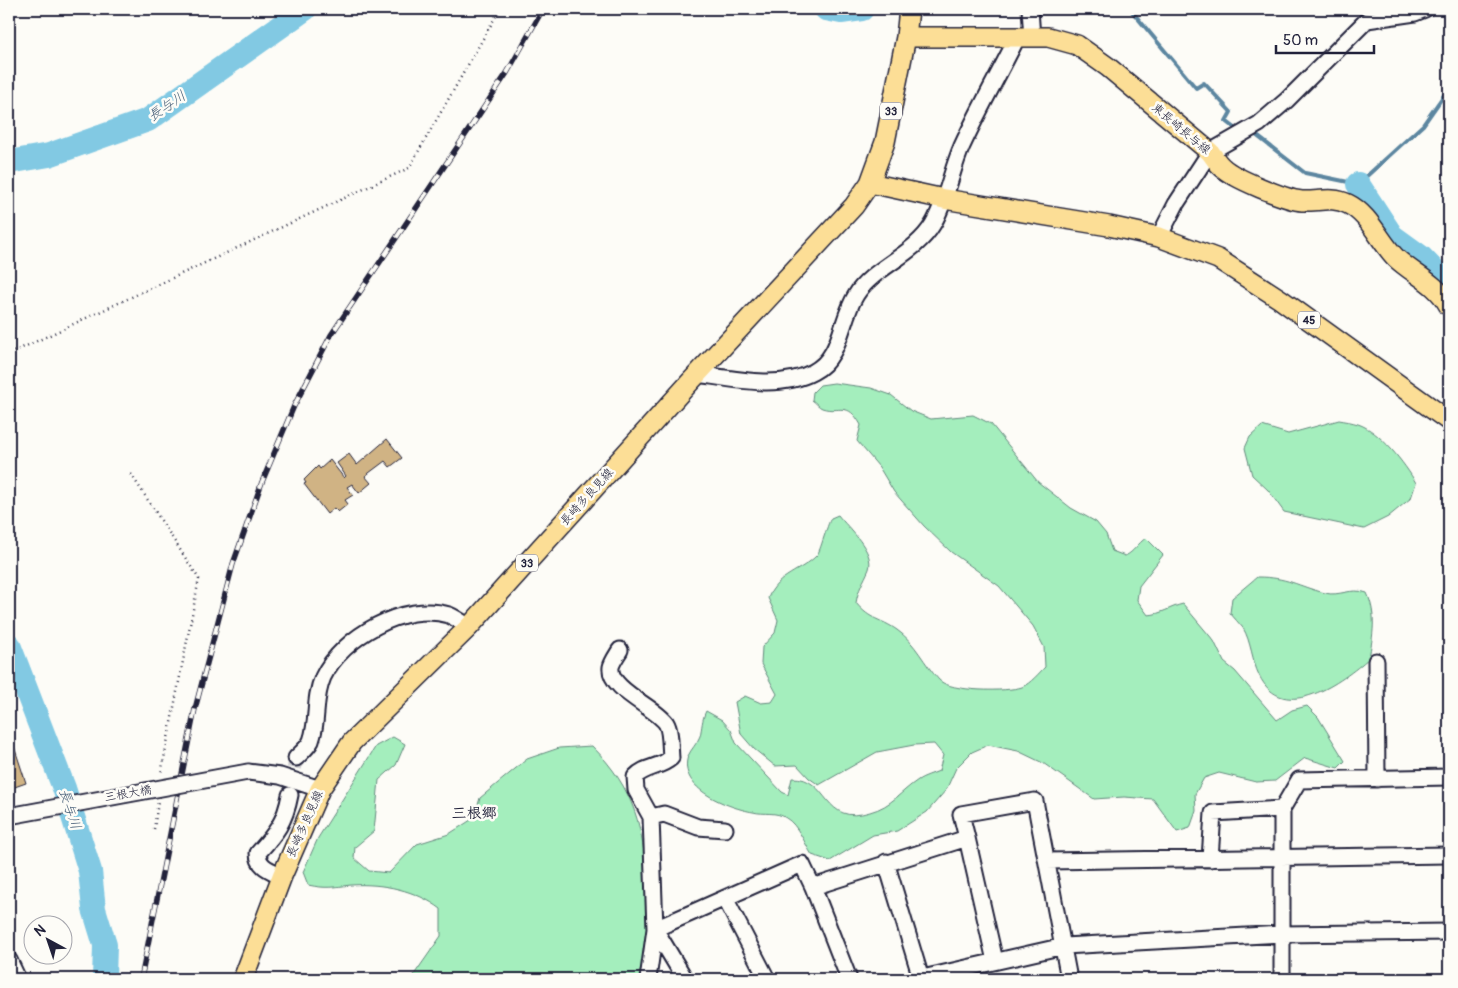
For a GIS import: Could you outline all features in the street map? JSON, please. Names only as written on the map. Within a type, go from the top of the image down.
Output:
[{"type":"main road","name":"東長崎長与線","points":[[908,23],[1024,38],[1048,37],[1077,45],[1108,67],[1210,152],[1222,168],[1282,197],[1303,201],[1328,199],[1348,204],[1358,212],[1396,258],[1425,279],[1443,296],[1449,306]]},
{"type":"main road","name":"長崎多良見線","points":[[243,979],[282,876],[320,789],[352,742],[469,627],[698,374],[854,206],[870,183],[885,142],[908,23]]},
{"type":"main road","name":"45","points":[[870,183],[944,199],[1109,226],[1159,238],[1218,259],[1280,299],[1449,421]]},
{"type":"street","points":[[698,374],[741,380],[786,380],[811,374],[824,366],[834,351],[857,293],[918,244],[933,224],[963,145],[1024,38],[1030,9]]},
{"type":"street","points":[[1159,238],[1176,204],[1210,152],[1259,124],[1287,100],[1367,20],[1415,13],[1425,9]]},
{"type":"street","points":[[296,758],[310,743],[314,726],[316,696],[324,675],[342,653],[367,630],[406,614],[430,613],[448,615],[469,627]]},
{"type":"street","points":[[620,650],[611,667],[612,676],[628,694],[653,710],[667,725],[670,758],[664,764],[641,770],[635,776],[636,790],[651,817],[655,929],[648,979]]},
{"type":"street","points":[[1376,661],[1377,779]]},
{"type":"street","name":"三根大橋","points":[[9,816],[248,772],[280,776],[320,789]]},
{"type":"street","points":[[1282,979],[1282,809],[1299,780],[1449,778]]},
{"type":"street","points":[[282,876],[262,866],[258,861],[258,853],[278,830],[287,814],[290,795]]},
{"type":"street","points":[[995,961],[961,814],[1035,801],[1069,979]]},
{"type":"street","points":[[1210,859],[1213,813],[1282,809]]},
{"type":"street","points":[[651,817],[664,814],[698,827],[725,830]]},
{"type":"street","points":[[813,888],[886,862],[967,838]]},
{"type":"street","points":[[1047,861],[1449,856]]},
{"type":"street","points":[[886,862],[920,979],[1064,946],[1282,934],[1449,932]]},
{"type":"street","points":[[655,929],[802,864],[849,979]]},
{"type":"street","points":[[725,898],[767,979]]},
{"type":"street","points":[[655,929],[685,979]]},
{"type":"street","points":[[9,960],[18,979]]},
{"type":"path","points":[[9,354],[409,168],[500,9]]},
{"type":"path","points":[[131,474],[199,579],[160,783]]},
{"type":"path","points":[[154,829],[158,799]]},
{"type":"green space","points":[[834,383],[871,388],[891,395],[911,411],[931,419],[973,415],[991,424],[1038,482],[1071,508],[1096,522],[1106,534],[1112,551],[1125,556],[1146,538],[1163,555],[1139,586],[1137,600],[1148,615],[1183,604],[1214,641],[1224,662],[1235,671],[1277,720],[1292,710],[1307,706],[1318,717],[1345,761],[1338,768],[1305,758],[1275,781],[1256,782],[1219,773],[1204,778],[1195,794],[1196,811],[1190,828],[1177,832],[1153,799],[1124,797],[1094,799],[1043,763],[1018,751],[988,745],[972,752],[956,768],[946,790],[927,812],[897,831],[873,835],[830,861],[812,855],[794,825],[782,816],[743,810],[707,795],[690,778],[687,768],[688,756],[700,736],[706,711],[722,720],[731,730],[736,743],[782,792],[788,795],[792,778],[804,780],[821,792],[834,808],[843,813],[854,815],[878,809],[918,780],[939,771],[943,755],[934,744],[914,745],[877,752],[819,785],[809,778],[797,765],[775,766],[754,749],[741,734],[735,702],[745,696],[761,703],[772,702],[777,694],[761,664],[762,647],[775,633],[778,620],[768,598],[772,590],[784,578],[817,555],[831,518],[838,515],[864,547],[870,562],[856,603],[866,613],[904,635],[939,680],[954,687],[966,689],[1015,689],[1029,683],[1045,667],[1044,647],[1033,626],[999,586],[951,552],[924,526],[894,492],[879,467],[857,441],[861,425],[856,417],[847,410],[822,408],[812,400],[813,392],[820,385]]},
{"type":"green space","points":[[1339,420],[1358,424],[1375,434],[1399,458],[1416,483],[1411,498],[1388,517],[1364,529],[1284,512],[1268,490],[1252,475],[1245,448],[1250,437],[1262,426],[1288,434]]},
{"type":"green space","points":[[1257,577],[1285,580],[1330,594],[1356,591],[1367,593],[1373,617],[1373,633],[1369,658],[1344,678],[1313,694],[1297,698],[1283,697],[1270,690],[1259,675],[1246,633],[1230,613],[1232,598]]},
{"type":"green space","points":[[393,737],[405,744],[396,765],[379,780],[374,831],[355,847],[354,858],[369,871],[389,873],[417,844],[449,834],[474,818],[480,798],[527,759],[559,748],[592,746],[607,762],[628,794],[640,828],[646,867],[649,917],[641,979],[411,979],[441,936],[441,909],[421,897],[399,889],[375,885],[325,887],[308,885],[303,872],[318,838],[376,746]]},
{"type":"building","points":[[387,439],[402,458],[390,467],[385,461],[365,476],[371,483],[359,493],[352,484],[347,487],[353,495],[345,500],[348,504],[338,512],[334,508],[327,514],[304,484],[306,483],[304,480],[318,466],[320,469],[330,460],[344,478],[346,476],[337,463],[349,454],[357,465]]},
{"type":"building","points":[[9,731],[26,783],[9,789]]},
{"type":"waterway","name":"長与川","points":[[9,162],[49,155],[148,120],[305,9]]},
{"type":"waterway","name":"長与川","points":[[826,9],[841,12],[862,9]]},
{"type":"waterway","points":[[1130,9],[1196,88],[1204,83],[1231,112],[1226,121],[1239,131]]},
{"type":"waterway","points":[[1252,132],[1305,173],[1358,184],[1423,125],[1449,88]]},
{"type":"waterway","points":[[1358,184],[1392,236],[1421,257],[1449,286]]},
{"type":"waterway","name":"長与川","points":[[9,645],[64,788],[90,871],[94,909],[105,945],[104,979]]},
{"type":"tunnel","points":[[291,791],[296,758]]},
{"type":"railway","points":[[141,979],[195,709],[233,564],[262,482],[294,406],[331,335],[507,73],[543,9]]},
{"type":"district","name":"三根郷","points":[[474,813]]}]
